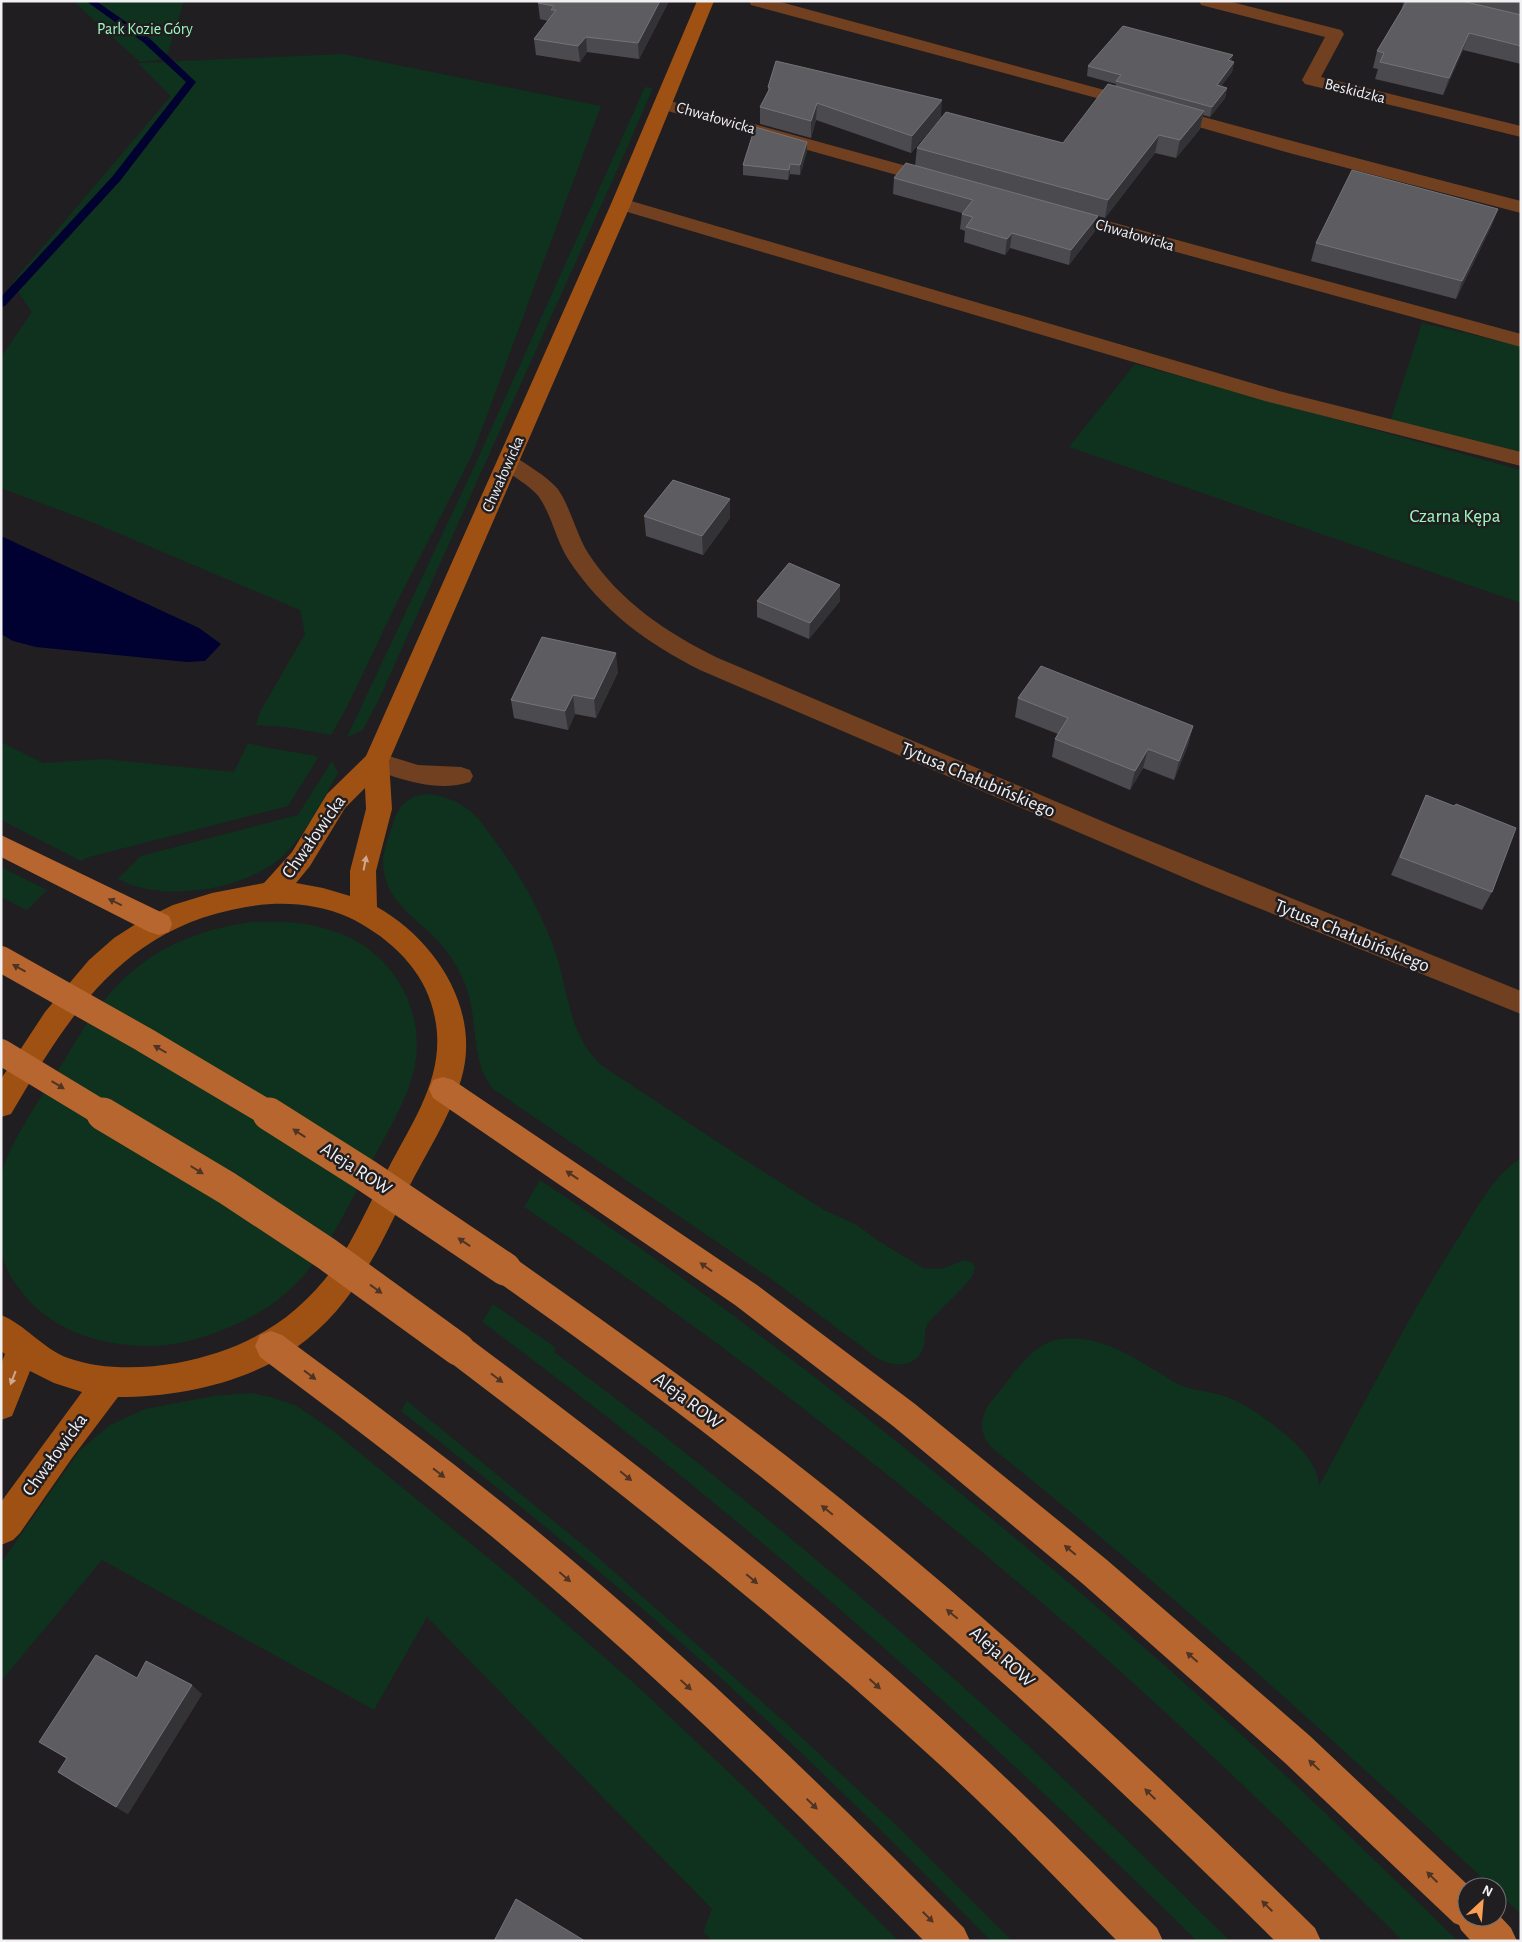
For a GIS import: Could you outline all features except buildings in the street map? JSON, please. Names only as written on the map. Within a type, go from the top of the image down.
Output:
[{"type":"main road","name":"Chwałowicka","points":[[272,893],[301,859],[336,801],[376,760],[621,204],[706,1]]},
{"type":"main road","name":"Chwałowicka","points":[[364,912],[363,871],[379,808],[376,760]]},
{"type":"main road","points":[[1,846],[159,924]]},
{"type":"main road","points":[[1,1105],[48,1032],[87,981],[137,937],[159,924],[204,905],[272,893],[317,898],[341,903],[364,912],[405,939],[421,957],[435,978],[445,1001],[451,1024],[450,1069],[443,1089],[356,1261],[326,1300],[296,1329],[271,1346],[240,1361],[210,1370],[143,1382],[110,1382],[66,1373],[12,1340],[1,1406]]},
{"type":"main road","name":"Aleja ROW","points":[[1,959],[82,1003],[283,1122],[386,1188],[505,1269],[725,1428],[980,1637],[1087,1734],[1302,1941]]},
{"type":"main road","points":[[1,1052],[234,1193],[327,1254],[458,1349],[635,1484],[717,1549],[960,1759],[1144,1941]]},
{"type":"main road","points":[[443,1089],[746,1295],[912,1421],[1095,1572],[1290,1742],[1457,1901]]},
{"type":"main road","points":[[271,1346],[456,1486],[554,1567],[632,1636],[850,1839],[951,1941]]},
{"type":"main road","name":"Chwałowicka","points":[[1,1528],[110,1382]]},
{"type":"main road","points":[[1484,1927],[1498,1941]]},
{"type":"street","points":[[757,1],[1110,96],[1300,150],[1521,208]]},
{"type":"street","name":"Beskidzka","points":[[1207,1],[1335,34],[1311,80],[1521,132]]},
{"type":"street","name":"Chwałowicka","points":[[663,104],[951,184]]},
{"type":"street","points":[[621,204],[1273,396],[1521,459]]},
{"type":"street","name":"Chwałowicka","points":[[1047,210],[1521,341]]},
{"type":"street","name":"Tytusa Chałubińskiego","points":[[508,462],[548,492],[578,555],[594,577],[647,629],[675,647],[709,664],[931,760],[1351,936],[1521,1003]]},
{"type":"lane","points":[[376,760],[407,773],[428,777],[461,776]]},
{"type":"green space","name":"Park Kozie Góry","points":[[73,1],[184,1],[166,59],[140,62]]},
{"type":"green space","points":[[343,54],[601,106],[473,453],[399,598],[346,709],[331,735],[285,727],[256,725],[261,710],[305,634],[300,610],[94,523],[1,488],[1,357],[32,312],[12,283],[171,96],[138,63]]},
{"type":"green space","points":[[645,87],[653,88],[381,695],[363,730],[347,737],[474,467]]},
{"type":"green space","points":[[1422,323],[1521,346],[1521,457],[1390,422]]},
{"type":"green space","name":"Czarna Kępa","points":[[1135,364],[1521,470],[1521,603],[1069,447]]},
{"type":"green space","points":[[1,742],[43,763],[104,759],[234,772],[248,743],[312,755],[318,758],[288,806],[89,857],[81,861],[1,820]]},
{"type":"green space","points":[[332,761],[338,773],[314,815],[294,844],[270,866],[251,876],[229,884],[181,892],[158,891],[137,887],[118,879],[141,856],[298,815]]},
{"type":"green space","points":[[428,794],[455,802],[473,813],[509,861],[535,905],[549,935],[560,966],[571,1012],[582,1040],[601,1065],[824,1210],[857,1225],[880,1242],[923,1268],[941,1269],[965,1260],[973,1263],[975,1268],[972,1277],[927,1325],[924,1344],[917,1358],[912,1362],[898,1364],[877,1358],[774,1281],[493,1089],[480,1065],[469,997],[460,973],[443,947],[394,897],[384,874],[384,852],[397,813],[404,803],[414,797]]},
{"type":"green space","points":[[1,867],[47,890],[27,910],[1,897]]},
{"type":"green space","points":[[254,922],[297,923],[328,929],[359,942],[376,955],[390,970],[402,987],[416,1027],[417,1048],[414,1070],[401,1106],[343,1217],[315,1262],[298,1282],[278,1299],[255,1315],[227,1328],[199,1338],[170,1345],[150,1346],[112,1343],[76,1333],[60,1325],[30,1302],[13,1280],[3,1258],[1,1247],[1,1182],[2,1173],[12,1147],[96,1011],[106,997],[130,973],[144,962],[183,940],[211,930]]},
{"type":"green space","points":[[1521,1158],[1521,1914],[1507,1901],[1507,1877],[1481,1877],[1370,1774],[1184,1608],[992,1448],[987,1442],[982,1429],[983,1417],[989,1404],[1032,1353],[1051,1342],[1061,1339],[1075,1338],[1087,1340],[1123,1352],[1180,1385],[1227,1397],[1251,1409],[1278,1428],[1302,1450],[1311,1461],[1319,1486],[1406,1326],[1443,1263],[1488,1191]]},
{"type":"green space","points":[[540,1180],[699,1290],[803,1368],[904,1447],[1021,1543],[1121,1627],[1219,1714],[1458,1941],[1403,1941],[1206,1750],[1018,1582],[881,1469],[740,1361],[669,1308],[524,1207]]},
{"type":"green space","points":[[493,1304],[556,1348],[554,1352],[683,1451],[871,1606],[1052,1768],[1230,1941],[1197,1941],[1026,1777],[850,1618],[761,1541],[669,1466],[482,1322]]},
{"type":"green space","points":[[252,1393],[297,1406],[332,1430],[520,1584],[634,1683],[740,1783],[899,1941],[713,1941],[703,1932],[712,1909],[427,1617],[374,1710],[102,1560],[1,1681],[1,1563],[80,1450],[110,1425],[145,1409],[213,1396]]},
{"type":"green space","points":[[407,1401],[594,1554],[787,1724],[897,1826],[1012,1941],[991,1941],[833,1784],[711,1669],[570,1547],[401,1411]]},
{"type":"shaded area","points":[[1,536],[199,628],[221,644],[205,661],[187,662],[36,647],[13,641],[1,634]]},
{"type":"waterway","points":[[1,304],[116,179],[191,82],[146,40],[90,1]]}]
